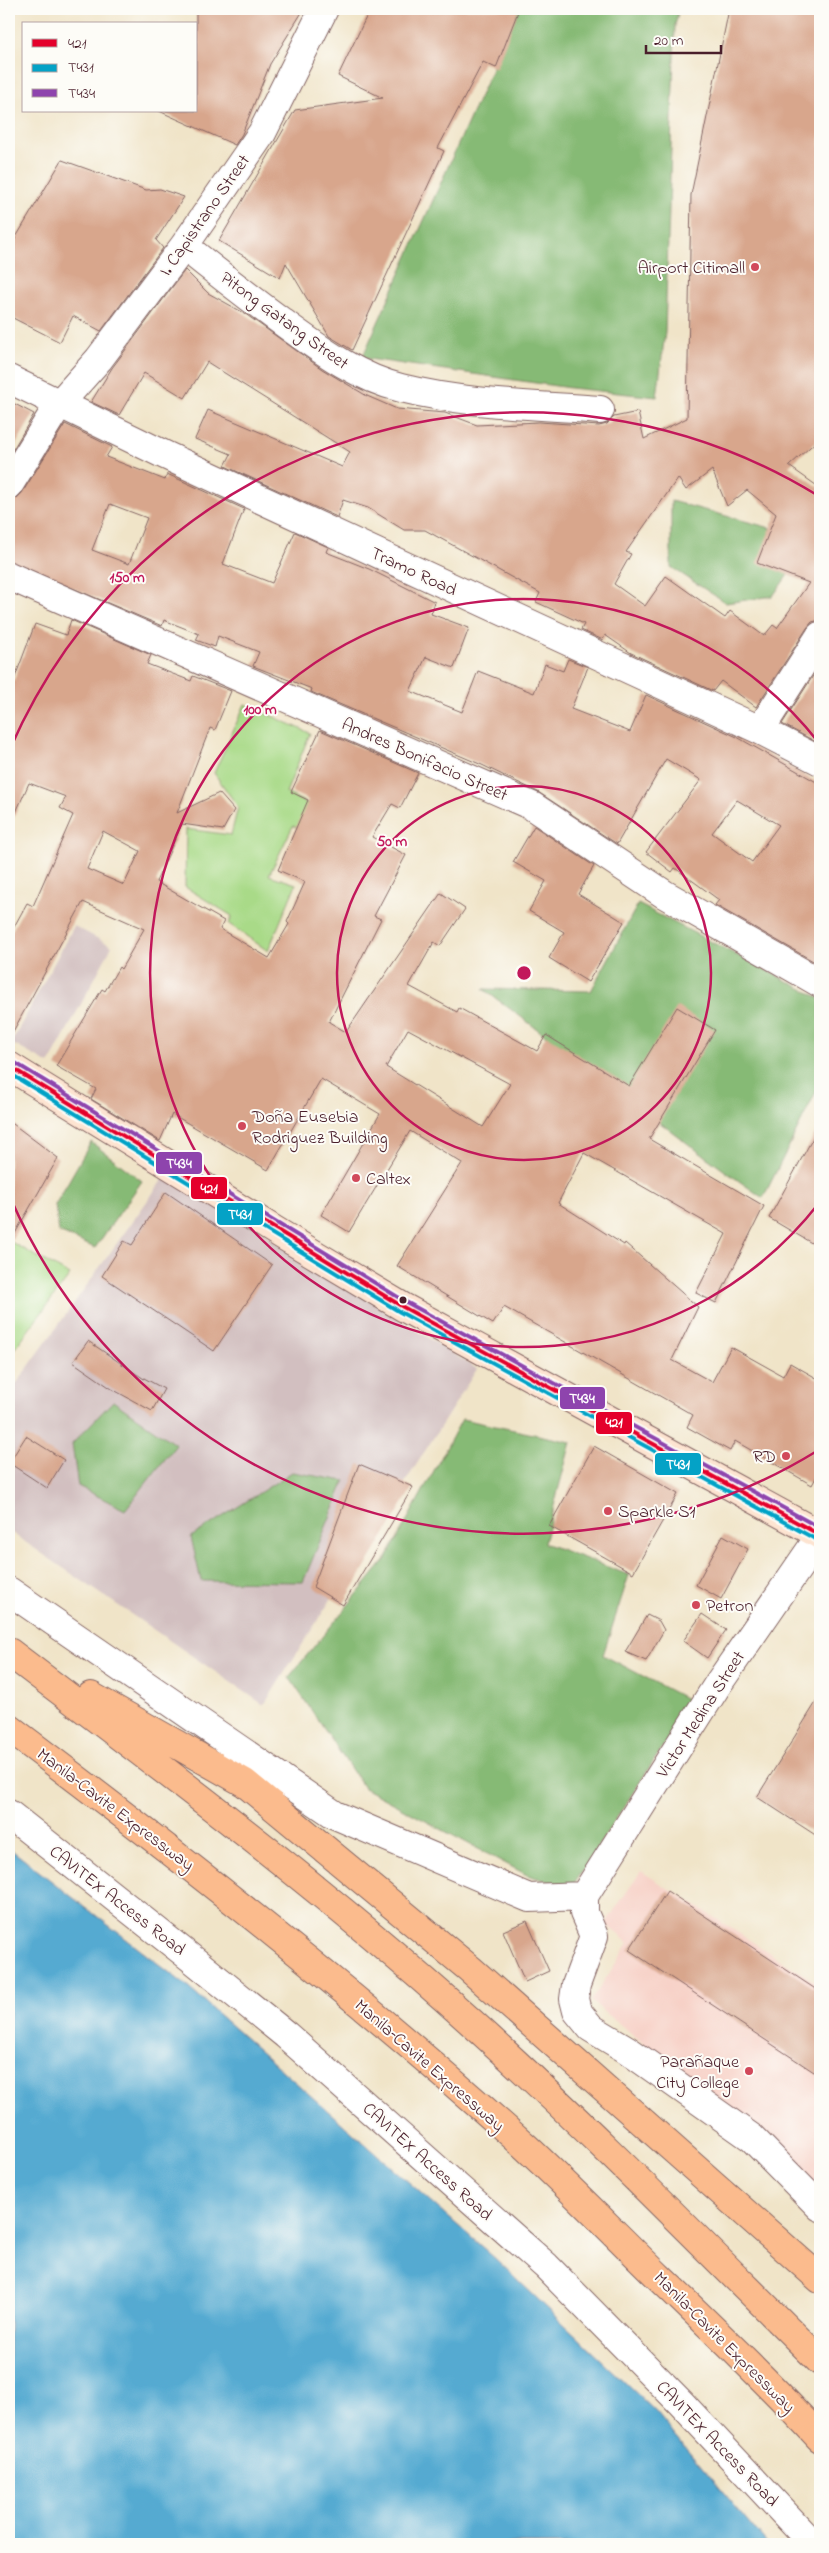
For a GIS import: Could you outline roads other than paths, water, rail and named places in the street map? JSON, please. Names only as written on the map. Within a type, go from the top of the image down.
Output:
[{"type":"highway","points":[[9,1651],[245,1783],[470,1970],[820,2279]]},
{"type":"highway","points":[[9,1651],[221,1812],[469,2020],[562,2106],[820,2361]]},
{"type":"highway","name":"Manila–Cavite Expressway","points":[[9,1728],[176,1854],[278,1936],[513,2137],[718,2333],[820,2438]]},
{"type":"main road","points":[[9,1066],[284,1236],[403,1307],[820,1536]]},
{"type":"street","name":"I. Capistrano Street","points":[[9,485],[60,404],[99,359],[184,246],[262,133],[324,9]]},
{"type":"street","name":"Pitong Gatang Street","points":[[184,246],[258,305],[336,360],[358,372],[400,388],[455,398],[600,410]]},
{"type":"street","name":"Tramo Road","points":[[9,379],[760,730],[820,761]]},
{"type":"street","name":"Andres Bonifacio Street","points":[[9,576],[532,806],[664,894],[820,983]]},
{"type":"street","points":[[760,730],[818,645]]},
{"type":"street","name":"Victor Medina Street","points":[[584,1896],[718,1684],[820,1536]]},
{"type":"street","points":[[9,1591],[335,1815],[529,1898],[584,1896],[584,1913],[594,1936],[590,1952],[576,1985],[574,1999],[577,2011],[591,2028],[626,2049],[752,2138],[820,2207]]},
{"type":"street","name":"CAVITEX Access Road","points":[[9,1814],[286,2035],[546,2266],[695,2417],[813,2544]]},
{"type":"water","points":[[9,1848],[183,1983],[498,2261],[654,2410],[767,2544],[9,2544]]},
{"type":"place","name":"Airport Citimall","points":[[755,267]]},
{"type":"place","name":"Doña Eusebia Rodriguez Building","points":[[242,1126]]},
{"type":"place","name":"Caltex","points":[[356,1178]]},
{"type":"place","name":"RD","points":[[786,1456]]},
{"type":"place","name":"Sparkle S1","points":[[608,1511]]},
{"type":"place","name":"Petron","points":[[696,1605]]},
{"type":"place","name":"Parañaque City College","points":[[749,2071]]}]
